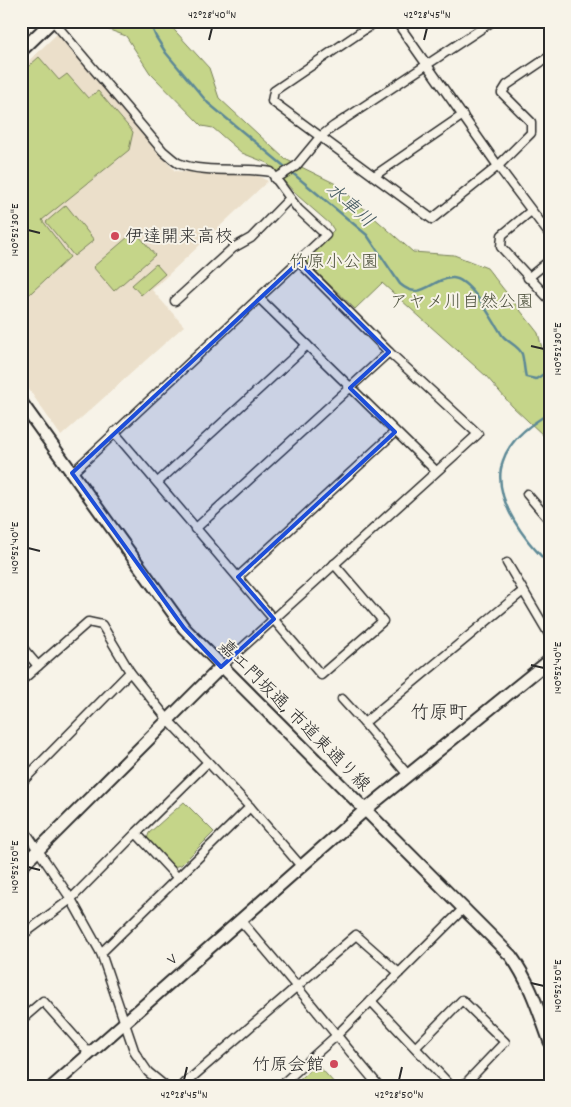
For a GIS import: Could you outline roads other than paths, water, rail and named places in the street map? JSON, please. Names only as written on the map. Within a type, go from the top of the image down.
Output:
[{"type":"street","points":[[21,51],[53,21],[163,151],[176,162],[188,166],[254,169],[271,172],[290,198],[326,236],[72,473]]},
{"type":"street","points":[[377,21],[274,91],[272,101],[432,219],[498,166],[531,133],[531,122],[502,92],[507,85],[550,56]]},
{"type":"street","points":[[396,21],[498,166],[550,235]]},
{"type":"street","points":[[275,179],[293,168],[320,137],[493,21]]},
{"type":"street","points":[[374,176],[463,116]]},
{"type":"street","points":[[175,301],[232,248],[250,238],[290,198]]},
{"type":"street","points":[[531,211],[502,235],[501,247],[550,300]]},
{"type":"street","points":[[528,278],[550,260]]},
{"type":"street","points":[[21,867],[221,667],[478,434],[389,352],[299,262]]},
{"type":"street","points":[[260,299],[436,471]]},
{"type":"street","points":[[158,482],[307,345]]},
{"type":"street","points":[[195,529],[389,352]]},
{"type":"street","name":"嘉エ門坂通, 市道東通り線","points":[[21,402],[184,628],[511,956],[522,971],[533,994],[550,1042]]},
{"type":"street","points":[[114,432],[321,675],[383,621],[334,564]]},
{"type":"street","points":[[238,577],[395,432]]},
{"type":"street","points":[[527,494],[550,521]]},
{"type":"street","points":[[507,563],[550,636]]},
{"type":"street","points":[[364,723],[523,591]]},
{"type":"street","points":[[21,682],[88,622],[102,625],[130,672],[169,721],[250,807],[301,866]]},
{"type":"street","points":[[21,646],[38,666]]},
{"type":"street","name":"ｖ","points":[[52,1086],[366,810],[550,660]]},
{"type":"street","points":[[21,783],[130,672]]},
{"type":"street","points":[[342,699],[408,775]]},
{"type":"street","points":[[21,936],[71,899],[208,762]]},
{"type":"street","points":[[101,952],[250,807]]},
{"type":"street","points":[[21,825],[71,899],[101,952],[135,1053],[148,1072],[165,1086]]},
{"type":"street","points":[[136,832],[178,878]]},
{"type":"street","points":[[280,1086],[336,1036],[464,908]]},
{"type":"street","points":[[240,920],[298,986],[336,1036],[379,1086]]},
{"type":"street","points":[[182,1086],[356,935],[399,973]]},
{"type":"street","points":[[416,1047],[462,1000],[505,1042],[463,1086]]},
{"type":"street","points":[[21,1020],[43,1001],[90,1053]]},
{"type":"street","points":[[371,1001],[451,1086]]},
{"type":"waterway","name":"水車川","points":[[149,21],[166,53],[208,103],[367,235],[400,284],[415,291],[427,288],[446,279],[460,280],[467,285],[481,302],[502,335],[520,351],[523,357],[526,377],[536,379],[550,370]]},
{"type":"waterway","points":[[550,413],[530,426],[515,440],[505,454],[501,470],[501,486],[506,503],[515,522],[550,567]]},
{"type":"place","name":"伊達開来高校","points":[[115,236]]},
{"type":"place","name":"竹原会館","points":[[334,1064]]},
{"type":"district","name":"竹原町","points":[[439,711]]},
{"type":"park label","name":"竹原小公園","points":[[334,261]]},
{"type":"park label","name":"アヤメ川自然公園","points":[[462,301]]}]
